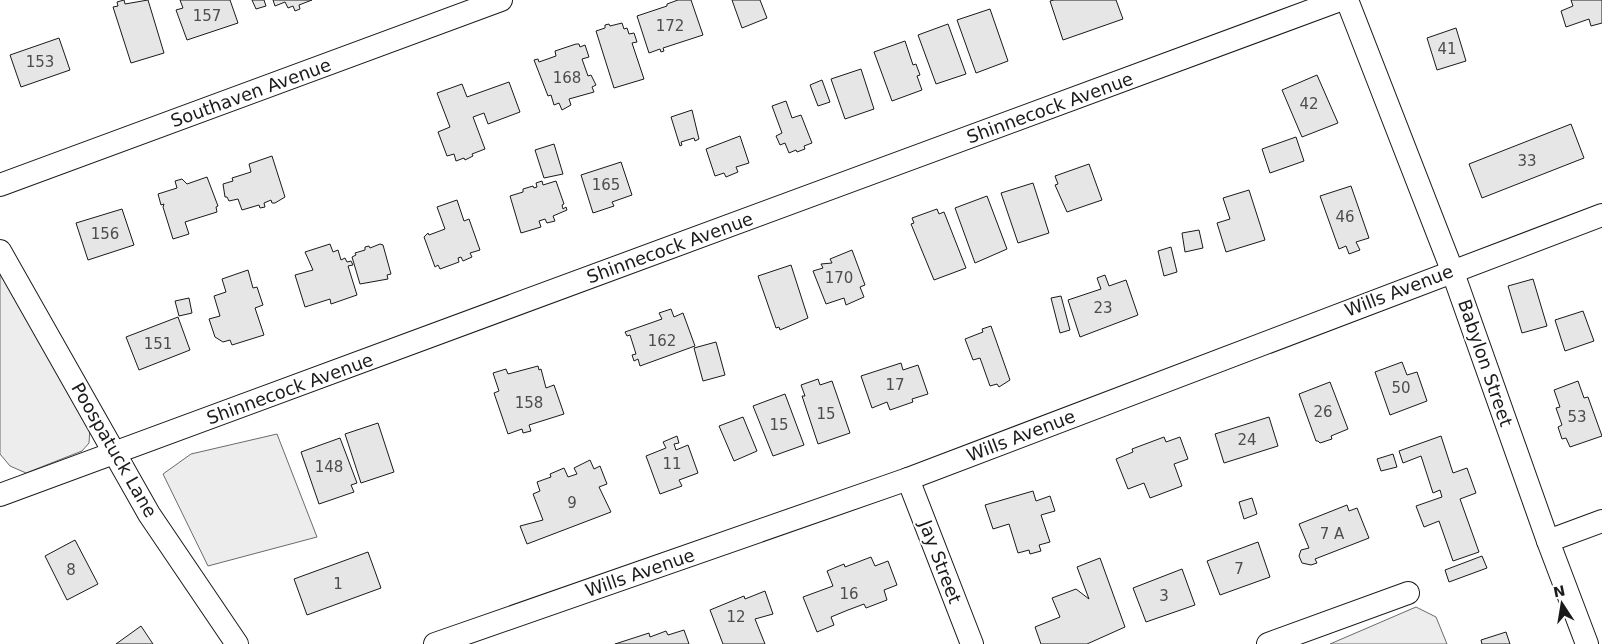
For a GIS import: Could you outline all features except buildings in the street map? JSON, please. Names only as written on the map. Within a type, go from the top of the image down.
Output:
[{"type":"street","name":"Southaven Avenue","points":[[0,186],[501,0]]},
{"type":"street","name":"Shinnecock Avenue","points":[[0,495],[1340,0]]},
{"type":"street","name":"Babylon Street","points":[[1348,0],[1452,270],[1548,541],[1587,644]]},
{"type":"street","name":"Wills Avenue","points":[[435,644],[908,479],[1452,270],[1602,215]]},
{"type":"street","name":"Poospatuck Lane","points":[[0,251],[149,514],[236,644]]},
{"type":"street","name":"Jay Street","points":[[908,479],[972,644]]},
{"type":"street","points":[[1548,541],[1602,520]]},
{"type":"street","points":[[1268,644],[1408,593]]},
{"type":"shaded area","points":[[0,269],[90,428],[89,443],[82,451],[26,473],[10,466],[0,454]]},
{"type":"shaded area","points":[[277,434],[317,537],[208,566],[163,474],[191,454]]},
{"type":"shaded area","points":[[1416,607],[1436,617],[1447,644],[1330,644]]}]
